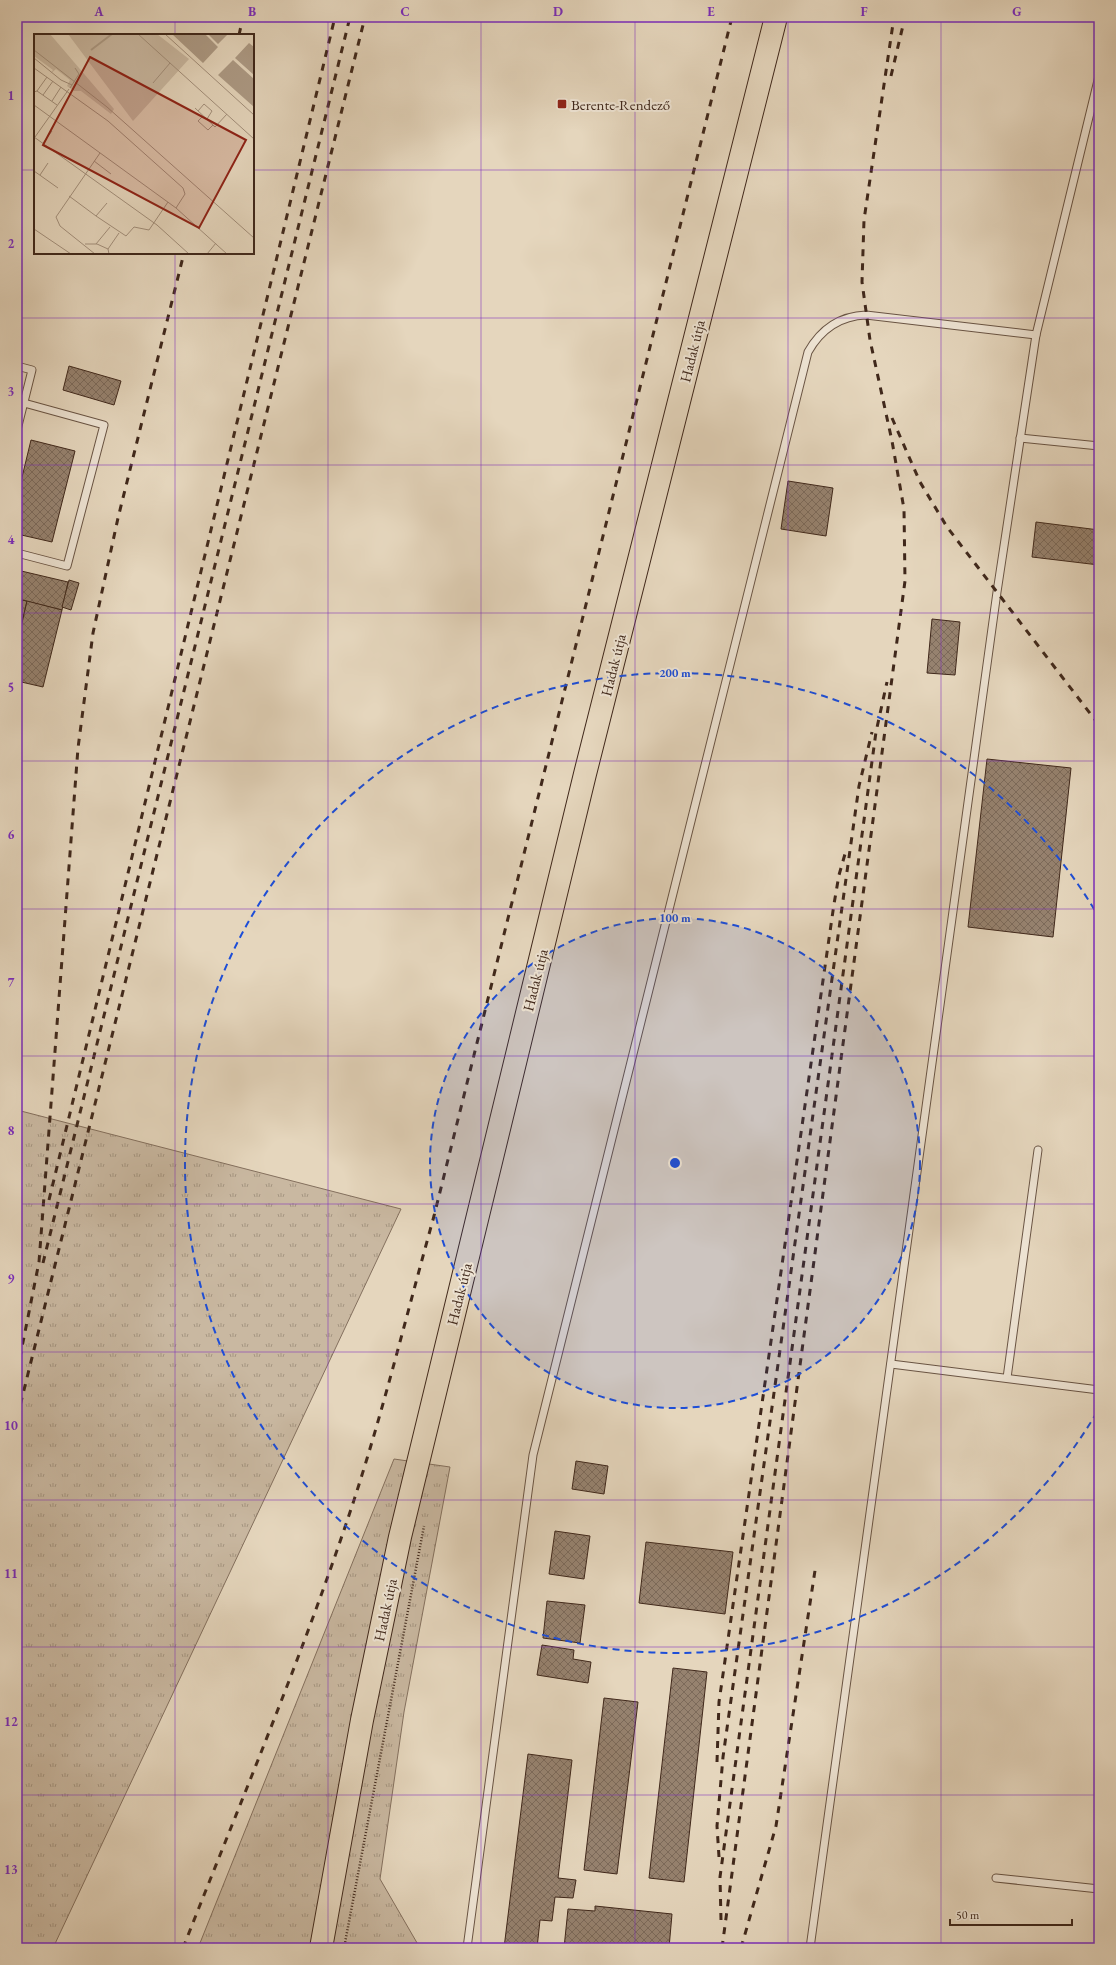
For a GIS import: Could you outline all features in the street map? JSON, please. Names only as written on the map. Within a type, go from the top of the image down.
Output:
[{"type":"main road","name":"Hadak útja","points":[[321,1948],[362,1720],[402,1529],[589,758],[776,17]]},
{"type":"lane","points":[[810,1948],[1020,438],[1036,335],[1099,76]]},
{"type":"lane","points":[[467,1948],[533,1455],[808,352],[815,341],[832,325],[844,318],[856,315],[1036,335]]},
{"type":"lane","points":[[17,366],[32,370],[17,430]]},
{"type":"lane","points":[[17,553],[66,566],[104,425],[24,403]]},
{"type":"lane","points":[[1020,438],[1099,446]]},
{"type":"lane","points":[[1007,1378],[1038,1150]]},
{"type":"lane","points":[[891,1364],[1099,1390]]},
{"type":"lane","points":[[996,1878],[1099,1889]]},
{"type":"lane","points":[[1098,1948],[1099,1943]]},
{"type":"path","points":[[344,1948],[425,1522]]},
{"type":"green space","points":[[17,1110],[401,1209],[53,1948],[17,1948]]},
{"type":"green space","points":[[394,1459],[450,1467],[404,1712],[380,1879],[420,1948],[198,1948]]},
{"type":"building","points":[[69,366],[121,381],[114,405],[63,390]]},
{"type":"building","points":[[31,440],[75,451],[52,542],[17,534],[17,498]]},
{"type":"building","points":[[788,481],[833,488],[826,536],[781,529]]},
{"type":"building","points":[[1036,522],[1099,530],[1099,565],[1032,557]]},
{"type":"building","points":[[17,570],[68,582],[62,610],[17,599]]},
{"type":"building","points":[[69,580],[79,583],[71,610],[62,607]]},
{"type":"building","points":[[17,599],[27,601],[17,645]]},
{"type":"building","points":[[27,601],[62,610],[43,687],[17,681],[17,645]]},
{"type":"building","points":[[932,619],[960,622],[955,675],[927,673]]},
{"type":"building","points":[[987,759],[1071,768],[1053,937],[968,927]]},
{"type":"building","points":[[576,1461],[608,1466],[604,1494],[572,1489]]},
{"type":"building","points":[[555,1531],[590,1536],[584,1579],[549,1574]]},
{"type":"building","points":[[646,1542],[733,1552],[725,1614],[639,1603]]},
{"type":"building","points":[[547,1601],[585,1605],[580,1643],[543,1638]]},
{"type":"building","points":[[542,1645],[574,1650],[573,1659],[591,1662],[588,1683],[537,1675]]},
{"type":"building","points":[[673,1668],[707,1672],[684,1882],[649,1878]]},
{"type":"building","points":[[604,1698],[638,1702],[617,1874],[584,1870]]},
{"type":"building","points":[[528,1754],[572,1760],[558,1878],[576,1880],[573,1898],[555,1897],[552,1921],[540,1920],[537,1948],[504,1948]]},
{"type":"building","points":[[595,1906],[672,1914],[669,1948],[564,1948],[568,1909],[595,1911]]},
{"type":"railway","points":[[239,34],[243,17]]},
{"type":"railway","points":[[49,1200],[335,17]]},
{"type":"railway","points":[[43,1263],[350,17]]},
{"type":"railway","points":[[17,1418],[365,17]]},
{"type":"railway","points":[[183,1948],[267,1738],[327,1580],[370,1450],[434,1216],[732,17]]},
{"type":"railway","points":[[722,1948],[905,581],[904,509],[892,441],[870,340],[862,282],[864,220],[894,17]]},
{"type":"railway","points":[[891,76],[905,17]]},
{"type":"railway","points":[[17,1372],[39,1262],[78,748],[93,633],[118,518],[184,254]]},
{"type":"railway","points":[[892,418],[920,482],[947,527],[1099,725]]},
{"type":"railway","points":[[721,1920],[720,1877],[876,732],[887,682]]},
{"type":"railway","points":[[719,1857],[717,1826],[723,1757],[859,786],[872,732]]},
{"type":"railway","points":[[717,1762],[719,1702],[834,904],[839,875],[845,854]]},
{"type":"railway","points":[[741,1948],[776,1826],[816,1564]]},
{"type":"place","name":"Berente-Rendező","points":[[562,104]]}]
